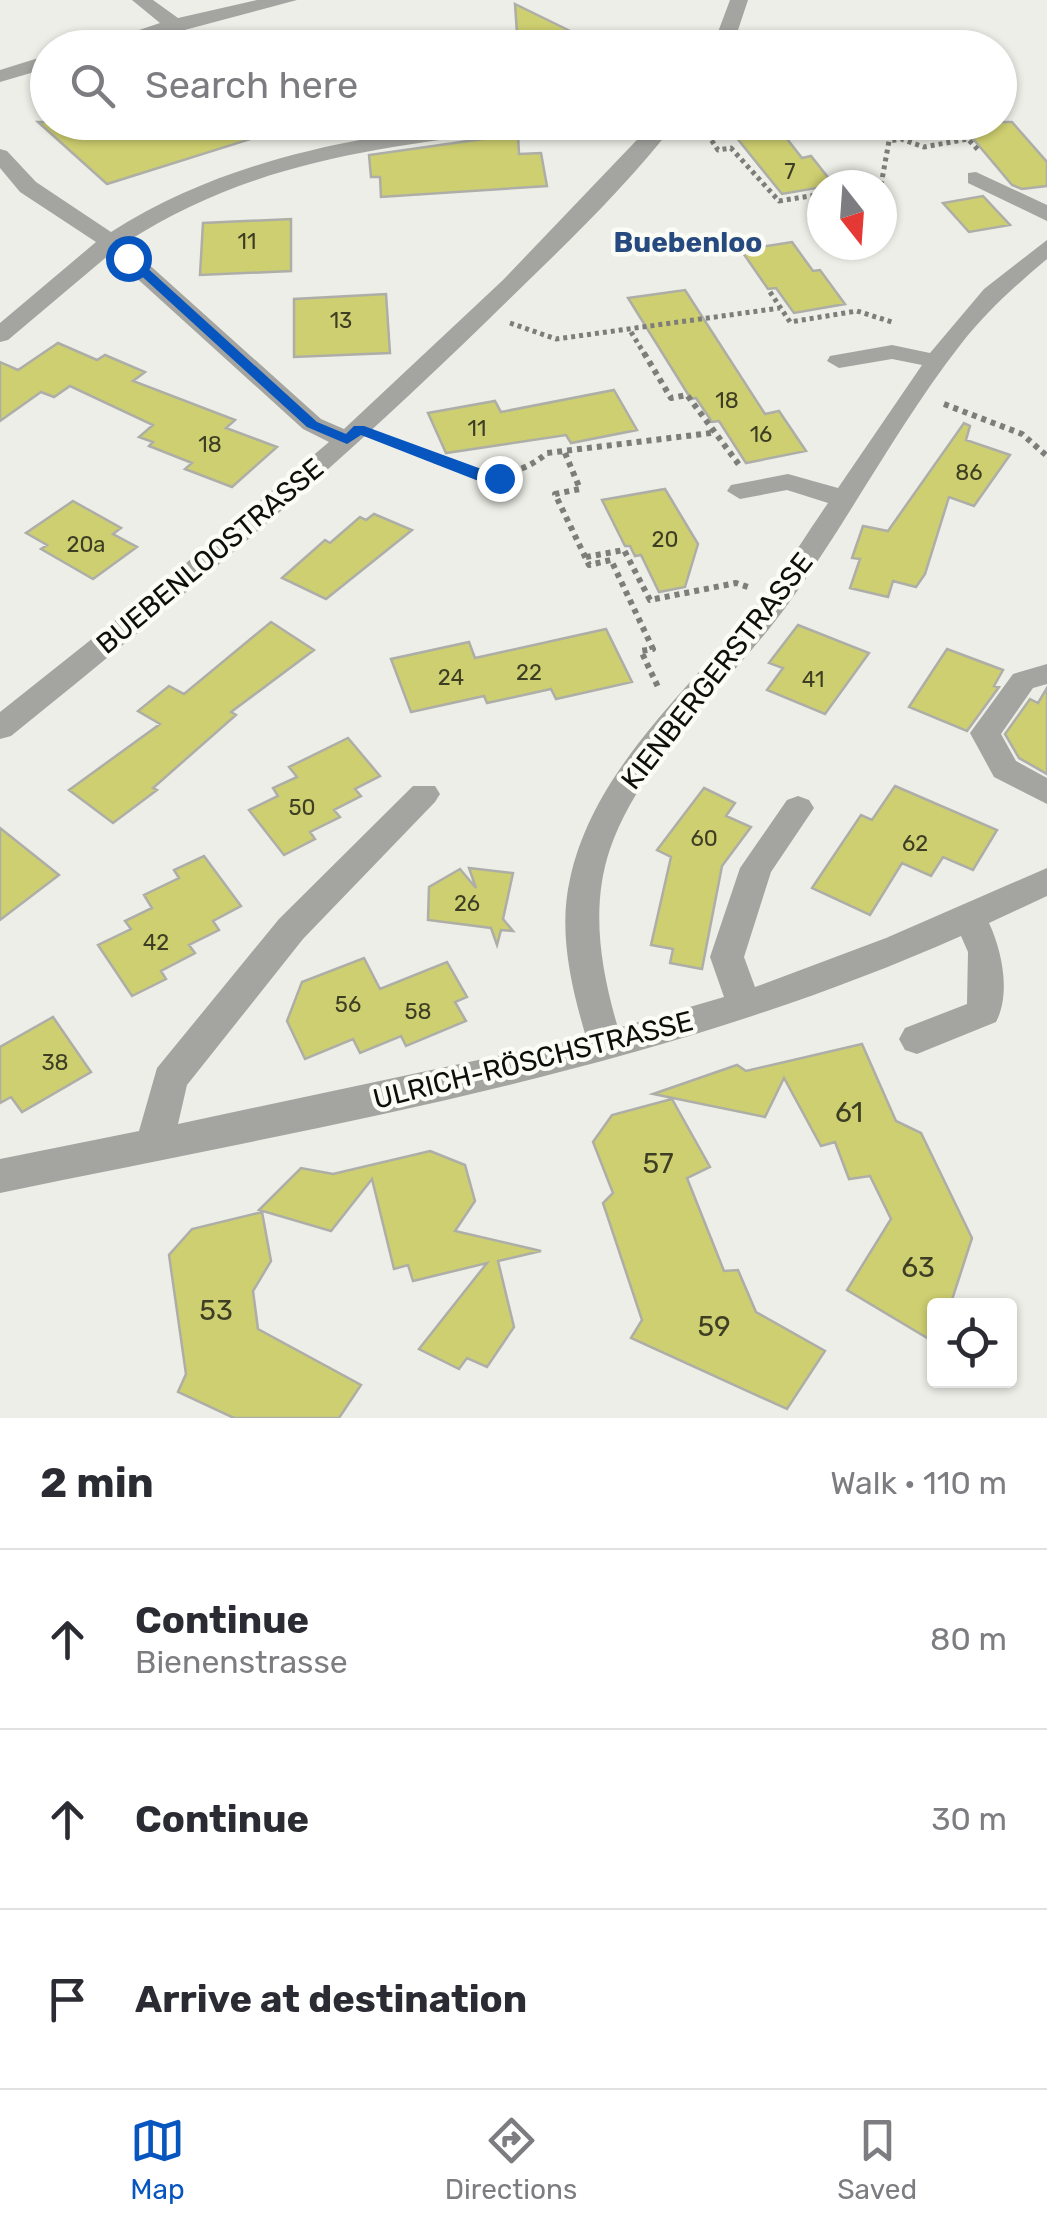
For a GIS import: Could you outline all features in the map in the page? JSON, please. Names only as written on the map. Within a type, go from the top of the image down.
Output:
[{"type":"street","points":[[140,0],[174,24]]},
{"type":"street","points":[[154,30],[288,0]]},
{"type":"street","points":[[729,30],[739,0]]},
{"type":"street","points":[[906,20],[907,30]]},
{"type":"street","points":[[0,76],[30,67]]},
{"type":"street","points":[[0,335],[111,242],[181,200],[274,162],[391,140]]},
{"type":"street","name":"BUEBENLOOSTRASSE","points":[[0,728],[102,649],[353,434],[660,140]]},
{"type":"street","points":[[0,154],[28,187],[111,242],[312,424],[353,434]]},
{"type":"street","points":[[976,178],[1047,214]]},
{"type":"street","name":"KIENBERGERSTRASSE","points":[[606,1047],[581,948],[583,882],[599,831],[625,785],[778,598],[823,536],[842,498],[936,362],[992,294],[1047,247]]},
{"type":"street","points":[[839,361],[892,352],[936,362]]},
{"type":"street","points":[[740,491],[788,482],[842,498]]},
{"type":"street","points":[[1047,674],[1022,681],[986,733],[1005,769],[1047,792]]},
{"type":"street","points":[[155,1143],[170,1079],[291,929],[424,794]]},
{"type":"street","points":[[746,1006],[727,958],[756,868],[798,808]]},
{"type":"street","name":"ULRICH-RÖSCHSTRASSE","points":[[0,1176],[388,1098],[606,1047],[746,1006],[970,918],[1047,880]]},
{"type":"street","points":[[917,1039],[984,1012],[985,952],[970,918]]},
{"type":"path","points":[[711,140],[718,150],[731,148],[779,201],[807,196]]},
{"type":"path","points":[[770,292],[790,322],[856,311],[903,325]]},
{"type":"path","points":[[631,332],[780,308]]},
{"type":"path","points":[[482,314],[556,339],[629,327],[671,398],[687,395],[711,433]]},
{"type":"path","points":[[952,407],[1022,434],[1047,456]]},
{"type":"path","points":[[353,434],[481,476],[499,478],[536,466],[547,453],[718,432],[737,461]]},
{"type":"path","points":[[565,453],[580,489],[555,494],[589,565],[612,560],[653,649],[640,651],[661,690]]},
{"type":"path","points":[[586,558],[624,550],[650,600],[740,584]]},
{"type":"building","points":[[515,4],[568,30],[517,30]]},
{"type":"building","points":[[1017,128],[1047,162],[1047,186],[1022,189],[1012,185],[974,140],[1017,140]]},
{"type":"building","points":[[58,140],[247,140],[107,184]]},
{"type":"building","points":[[475,140],[518,140],[519,154],[541,153],[547,186],[381,197],[380,177],[371,177],[369,155]]},
{"type":"building","points":[[738,140],[788,140],[802,158],[811,156],[822,170],[807,170],[807,190],[782,194]]},
{"type":"building","points":[[983,196],[1010,225],[969,232],[943,203]]},
{"type":"building","points":[[291,219],[291,271],[200,275],[203,223]]},
{"type":"building","points":[[792,242],[813,271],[820,270],[845,304],[794,313],[776,288],[768,289],[741,250]]},
{"type":"building","points":[[685,290],[765,414],[779,411],[806,451],[746,463],[719,421],[712,422],[696,398],[691,399],[628,298]]},
{"type":"building","points":[[386,294],[390,353],[294,357],[294,299]]},
{"type":"building","points":[[58,343],[97,360],[105,355],[145,372],[133,381],[235,420],[226,428],[277,447],[232,487],[185,469],[192,463],[149,446],[153,442],[139,437],[153,425],[70,386],[54,397],[41,392],[0,421],[0,362],[18,370]]},
{"type":"building","points":[[614,390],[637,430],[571,443],[566,435],[446,453],[428,413],[495,401],[501,412]]},
{"type":"building","points":[[964,423],[970,426],[966,440],[1010,455],[974,506],[949,497],[925,574],[916,587],[893,581],[888,597],[850,588],[860,559],[852,558],[863,526],[888,531]]},
{"type":"building","points":[[665,489],[698,544],[685,587],[659,592],[641,555],[635,556],[630,546],[625,546],[602,500]]},
{"type":"building","points":[[73,501],[121,528],[113,534],[137,547],[93,579],[41,549],[47,545],[26,533]]},
{"type":"building","points":[[374,514],[412,530],[326,599],[282,578],[325,540],[330,543],[360,517],[366,520]]},
{"type":"building","points":[[271,622],[314,650],[231,712],[236,715],[153,788],[157,790],[113,823],[69,790],[160,724],[138,711],[169,686],[184,694]]},
{"type":"building","points":[[798,625],[869,653],[825,714],[767,690],[783,668],[769,663]]},
{"type":"building","points":[[606,629],[632,682],[556,699],[551,689],[487,703],[484,696],[411,712],[391,659],[469,642],[475,658]]},
{"type":"building","points":[[947,649],[1003,670],[994,686],[999,687],[967,731],[909,707]]},
{"type":"building","points":[[1047,688],[1047,774],[1019,758],[1005,734],[1030,699],[1038,703]]},
{"type":"building","points":[[348,738],[380,776],[355,789],[361,796],[334,810],[340,817],[310,832],[315,839],[284,855],[249,810],[278,796],[273,788],[297,777],[289,767]]},
{"type":"building","points":[[895,786],[997,830],[973,870],[943,857],[931,876],[902,863],[870,915],[812,888],[861,815],[872,820]]},
{"type":"building","points":[[704,788],[735,803],[726,816],[751,827],[722,866],[702,969],[670,963],[673,949],[651,945],[671,857],[657,850]]},
{"type":"building","points":[[0,828],[59,875],[0,920]]},
{"type":"building","points":[[204,856],[241,906],[213,921],[219,930],[189,945],[195,953],[161,971],[166,979],[132,996],[98,945],[131,929],[125,921],[152,908],[144,895],[179,878],[174,870]]},
{"type":"building","points":[[469,868],[513,873],[503,919],[513,931],[501,930],[497,945],[491,928],[428,920],[429,887],[460,869],[476,888]]},
{"type":"building","points":[[364,958],[380,989],[447,962],[467,997],[455,1002],[466,1021],[406,1046],[401,1036],[360,1053],[353,1039],[305,1059],[287,1021],[302,982]]},
{"type":"building","points":[[53,1017],[91,1072],[22,1112],[11,1097],[0,1103],[0,1047]]},
{"type":"building","points":[[862,1044],[896,1121],[921,1133],[972,1238],[953,1298],[927,1298],[927,1338],[847,1290],[891,1219],[870,1176],[849,1179],[835,1142],[821,1146],[784,1078],[765,1117],[653,1094],[737,1065],[746,1071]]},
{"type":"building","points":[[672,1099],[710,1167],[687,1178],[724,1271],[738,1270],[756,1312],[825,1351],[787,1409],[631,1338],[642,1320],[603,1203],[613,1193],[593,1142],[612,1115]]},
{"type":"building","points":[[430,1151],[465,1165],[475,1201],[455,1231],[541,1251],[498,1261],[514,1327],[487,1367],[467,1358],[459,1369],[419,1349],[487,1263],[413,1281],[408,1265],[394,1269],[372,1179],[331,1231],[259,1210],[301,1168],[333,1174]]},
{"type":"building","points":[[262,1212],[271,1261],[253,1291],[258,1329],[361,1385],[339,1418],[234,1418],[178,1392],[186,1374],[169,1255],[192,1229]]},
{"type":"district","name":"Buebenloo","points":[[688,242]]},
{"type":"route","points":[[128,258],[312,424],[347,440],[359,429],[481,476],[499,478]]}]
